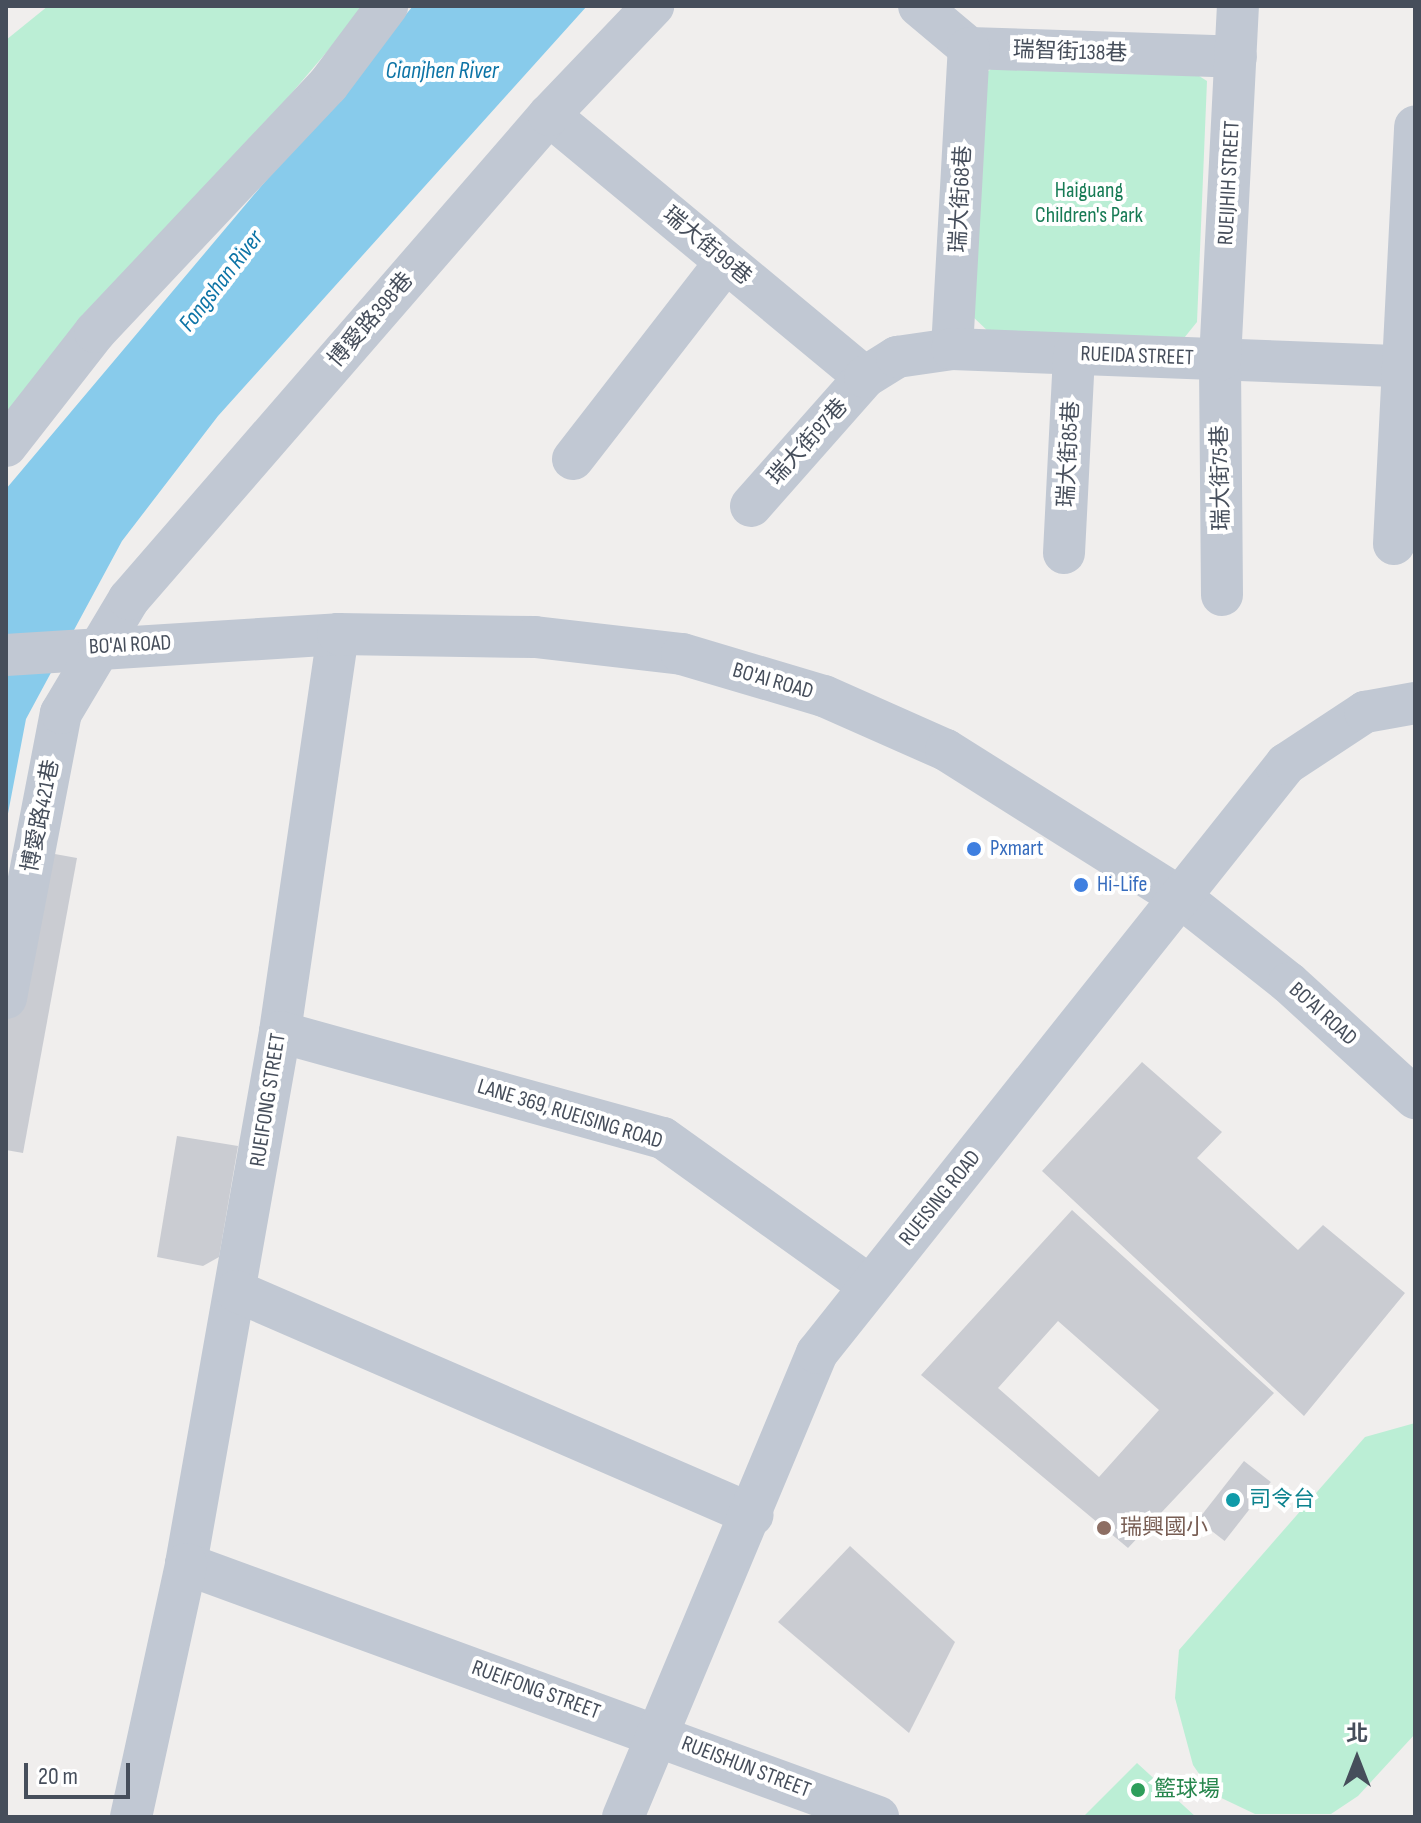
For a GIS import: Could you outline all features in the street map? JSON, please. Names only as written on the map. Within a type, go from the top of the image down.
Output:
[{"type":"street","points":[[6,446],[95,332],[328,85],[387,6]]},
{"type":"street","name":"博愛路398巷","points":[[90,647],[549,115],[653,6]]},
{"type":"street","points":[[919,6],[969,48]]},
{"type":"street","name":"RUEIJHIH STREET","points":[[1220,360],[1238,6]]},
{"type":"street","name":"瑞智街138巷","points":[[969,48],[1236,57]]},
{"type":"street","name":"瑞大街68巷","points":[[952,349],[969,48]]},
{"type":"street","name":"瑞大街99巷","points":[[549,115],[865,377]]},
{"type":"street","points":[[1394,544],[1408,367],[1415,127]]},
{"type":"street","points":[[573,459],[726,262]]},
{"type":"street","name":"RUEIDA STREET","points":[[865,377],[897,357],[952,349],[1408,367]]},
{"type":"street","name":"瑞大街85巷","points":[[1064,553],[1074,354]]},
{"type":"street","name":"瑞大街75巷","points":[[1220,360],[1222,595]]},
{"type":"street","name":"瑞大街97巷","points":[[751,506],[865,377]]},
{"type":"street","name":"BO'AI ROAD","points":[[6,655],[90,647],[338,634],[535,637],[682,654],[824,696],[946,750],[1183,899],[1289,983],[1415,1098]]},
{"type":"street","name":"RUEIFONG STREET","points":[[131,1817],[186,1564],[236,1291],[280,1032],[338,634]]},
{"type":"street","name":"博愛路421巷","points":[[6,998],[61,713],[90,647]]},
{"type":"street","name":"RUEISING ROAD","points":[[623,1817],[753,1515],[817,1353],[1183,899],[1286,764],[1365,712],[1415,703]]},
{"type":"street","name":"LANE 369, RUEISING ROAD","points":[[280,1032],[663,1138],[870,1286]]},
{"type":"street","points":[[236,1291],[753,1515]]},
{"type":"street","name":"RUEIFONG STREET","points":[[186,1564],[660,1734]]},
{"type":"street","name":"RUEISHUN STREET","points":[[660,1734],[878,1817]]},
{"type":"green space","points":[[48,6],[366,6],[6,428],[6,40]]},
{"type":"green space","name":"Haiguang Children's Park","points":[[1006,60],[1183,66],[1207,81],[1197,322],[1180,343],[991,334],[969,313],[985,73]]},
{"type":"green space","points":[[1415,1423],[1415,1734],[1358,1796],[1331,1814],[1255,1814],[1213,1794],[1193,1765],[1175,1698],[1179,1650],[1365,1437]]},
{"type":"green space","name":"籃球場","points":[[1137,1763],[1196,1817],[1083,1817]]},
{"type":"water","name":"Cianjhen River","points":[[413,6],[587,6],[218,416],[122,541],[26,719],[6,824],[6,489]]},
{"type":"building","points":[[38,851],[77,858],[23,1153],[6,1150],[6,1026]]},
{"type":"building","points":[[1142,1062],[1222,1132],[1197,1158],[1298,1250],[1323,1225],[1405,1293],[1304,1416],[1042,1171]]},
{"type":"building","points":[[177,1136],[238,1146],[219,1257],[203,1266],[157,1257]]},
{"type":"building","points":[[1072,1210],[1274,1393],[1128,1548],[921,1375]],"holes":[[[1058,1321],[1159,1410],[1099,1477],[998,1388]]]},
{"type":"building","name":"司令台","points":[[1244,1461],[1271,1482],[1225,1541],[1198,1520]]},
{"type":"building","points":[[850,1546],[955,1642],[909,1733],[778,1622]]},
{"type":"place","name":"Pxmart","points":[[974,849]]},
{"type":"place","name":"Hi-Life","points":[[1081,885]]},
{"type":"place","name":"司令台","points":[[1233,1500]]},
{"type":"place","name":"瑞興國小","points":[[1104,1528]]},
{"type":"place","name":"籃球場","points":[[1138,1790]]},
{"type":"water label","name":"Fongshan River","points":[[221,281]]}]
